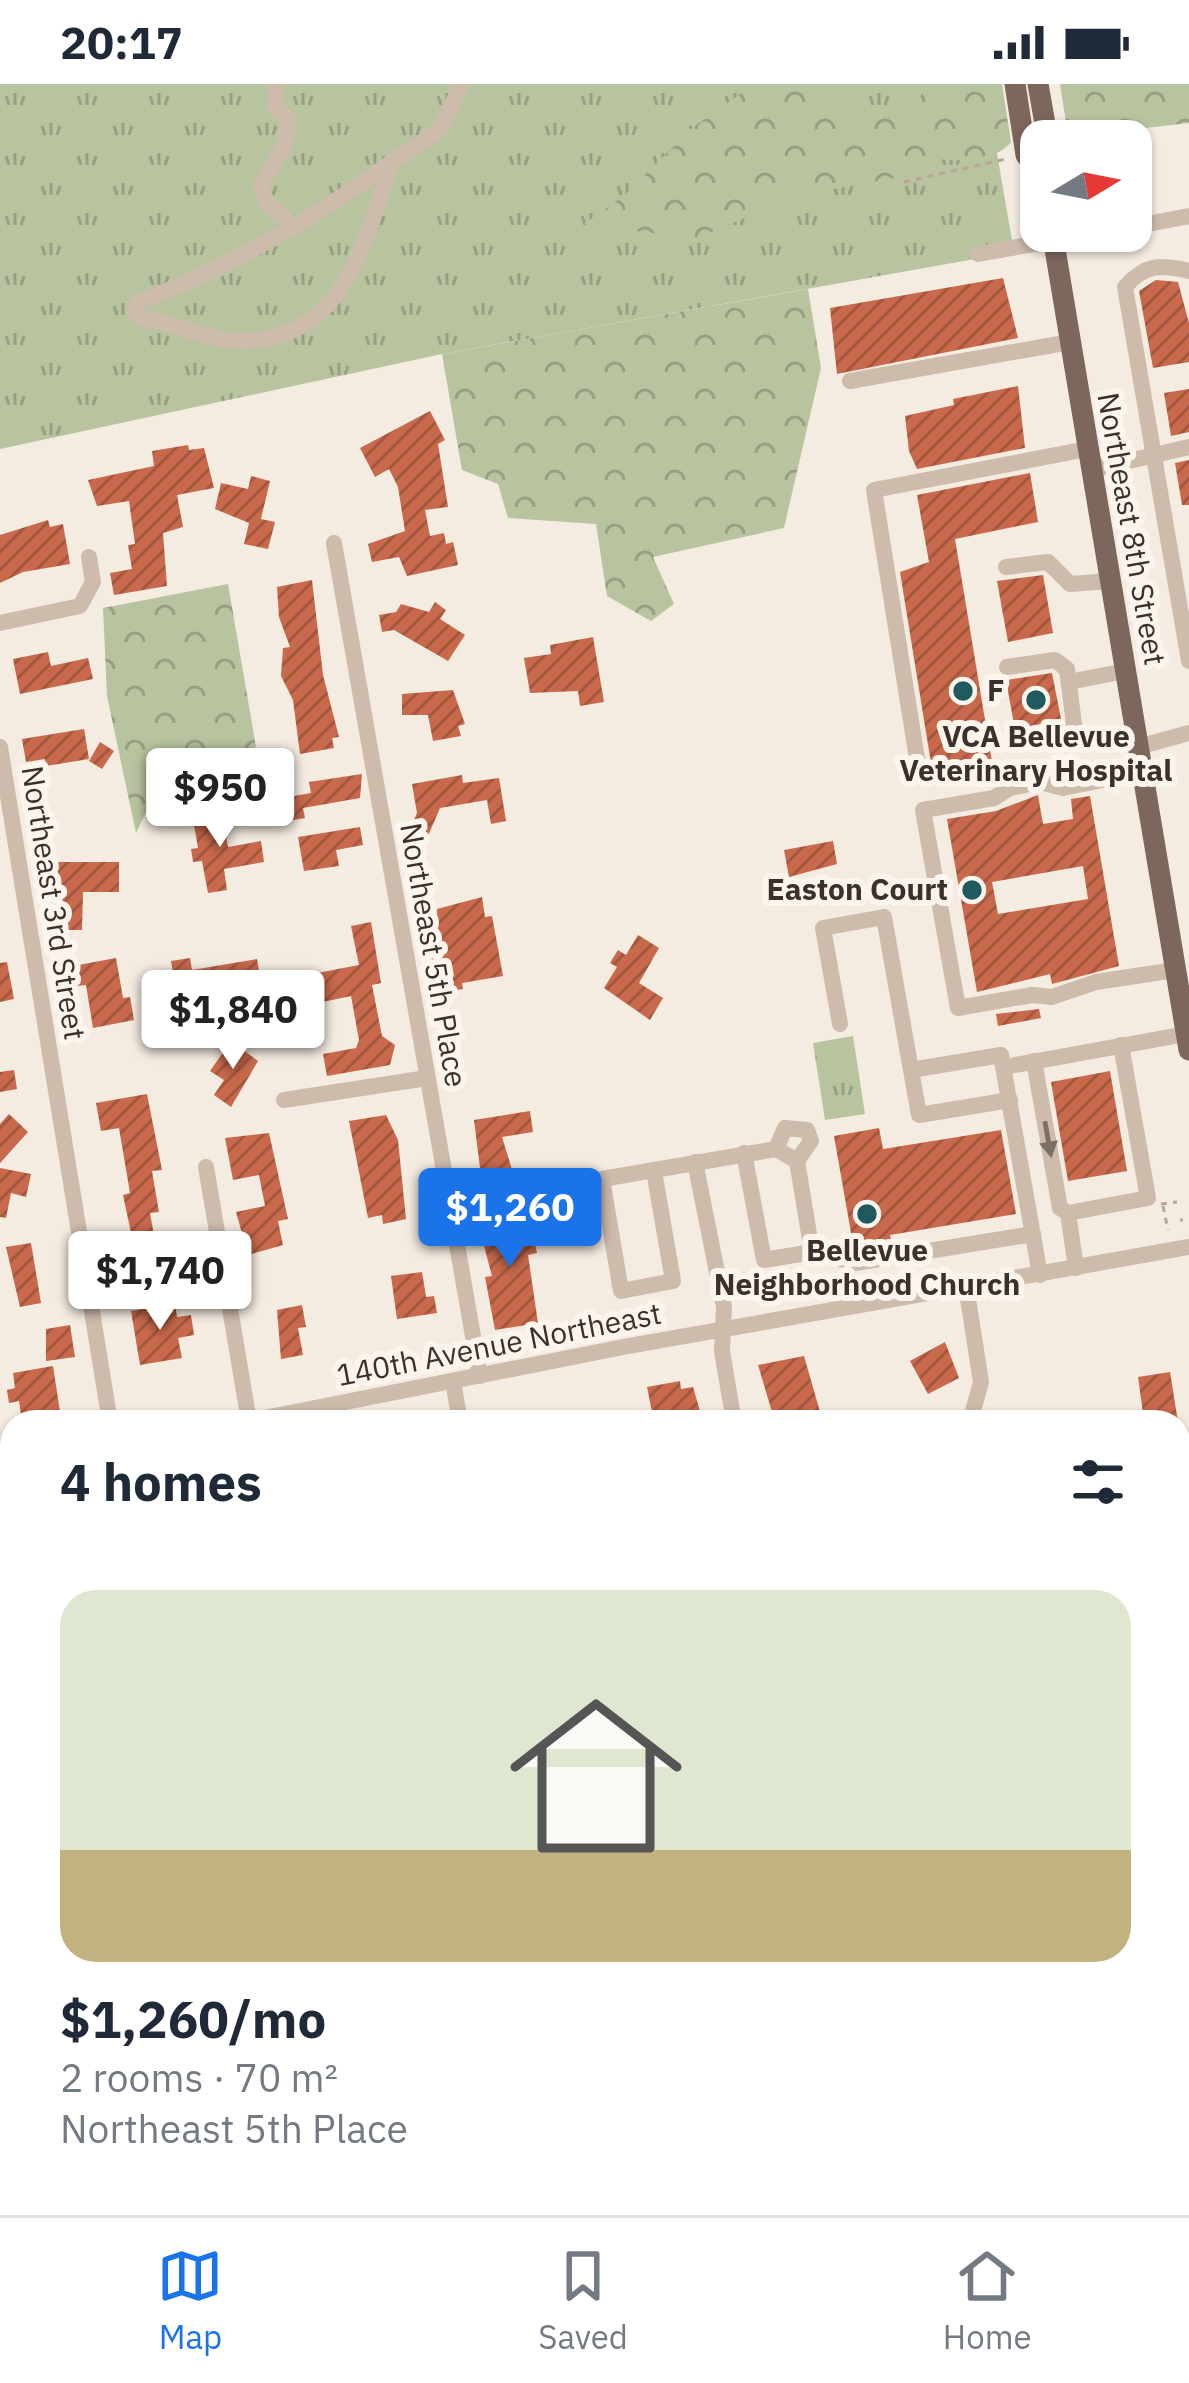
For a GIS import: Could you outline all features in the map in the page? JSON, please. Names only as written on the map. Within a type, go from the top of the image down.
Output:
[{"type":"main road","points":[[1015,84],[1021,120]]},
{"type":"main road","points":[[1038,84],[1044,120]]},
{"type":"main road","name":"Northeast 8th Street","points":[[1056,252],[1142,772],[1178,956],[1187,1042]]},
{"type":"street","points":[[277,84],[275,108],[288,118],[290,128],[261,185],[266,202],[295,228]]},
{"type":"street","points":[[392,162],[347,285],[331,307],[268,338],[240,341],[143,319],[134,310],[137,304],[295,228],[392,162],[439,128],[461,84]]},
{"type":"street","points":[[1152,222],[1189,216]]},
{"type":"street","points":[[978,254],[1020,244]]},
{"type":"street","points":[[1189,271],[1165,265],[1140,269],[1125,286],[1189,662]]},
{"type":"street","points":[[850,381],[1070,342]]},
{"type":"street","points":[[919,771],[874,490],[1189,447]]},
{"type":"street","name":"Northeast 5th Place","points":[[334,543],[479,1376]]},
{"type":"street","points":[[0,623],[80,606],[93,582],[88,556]]},
{"type":"street","points":[[1006,567],[1048,562],[1070,584],[1109,581]]},
{"type":"street","points":[[1007,667],[1055,660],[1067,669],[1075,716],[1068,731],[1023,739]]},
{"type":"street","points":[[1069,682],[1125,670]]},
{"type":"street","points":[[1138,747],[1189,733]]},
{"type":"street","name":"Northeast 3rd Street","points":[[0,747],[108,1410]]},
{"type":"street","points":[[1142,772],[1063,788],[1040,782],[1010,788],[994,798],[923,810],[958,1008],[1032,995],[1052,997],[1178,956]]},
{"type":"street","points":[[840,1024],[823,928],[884,917],[919,1115],[1010,1100]]},
{"type":"street","points":[[1004,1066],[1121,1045],[1187,1042]]},
{"type":"street","points":[[1034,1061],[1060,1208],[1068,1213],[1148,1198],[1121,1045]]},
{"type":"street","points":[[911,1070],[1001,1054],[1040,1275]]},
{"type":"street","points":[[284,1100],[427,1078]]},
{"type":"street","points":[[776,1149],[785,1128],[807,1130],[811,1141],[797,1160],[812,1252]]},
{"type":"street","points":[[654,1171],[673,1282],[621,1291],[602,1179],[776,1149],[797,1160]]},
{"type":"street","points":[[745,1153],[764,1260],[812,1252],[855,1263],[1033,1234]]},
{"type":"street","points":[[695,1162],[733,1410]]},
{"type":"street","points":[[206,1167],[245,1410]]},
{"type":"street","points":[[1068,1213],[1076,1268]]},
{"type":"street","name":"140th Avenue Northeast","points":[[307,1410],[724,1329],[1189,1247]]},
{"type":"street","points":[[966,1286],[981,1382],[973,1410]]},
{"type":"street","points":[[453,1381],[458,1410]]},
{"type":"path","points":[[904,182],[1008,158]]},
{"type":"path","points":[[1168,1230],[1161,1204],[1177,1202]]},
{"type":"green space","points":[[0,84],[985,84],[1014,252],[442,354],[0,449]]},
{"type":"green space","points":[[754,84],[836,84],[845,105],[915,117],[924,84],[1002,84],[1011,142],[986,157],[936,159],[916,174],[796,196],[695,239],[584,224],[625,195],[691,129]]},
{"type":"green space","points":[[1060,84],[1189,84],[1189,123],[1152,127],[1152,120],[1066,120]]},
{"type":"green space","points":[[808,289],[821,368],[784,528],[653,557],[674,604],[651,621],[607,596],[596,524],[508,518],[498,484],[462,470],[442,354]]},
{"type":"green space","points":[[228,584],[256,747],[169,764],[136,833],[107,696],[103,608]]},
{"type":"green space","points":[[853,1036],[865,1114],[825,1120],[813,1043]]},
{"type":"building","points":[[1003,278],[1018,338],[837,374],[830,308]]},
{"type":"building","points":[[1156,280],[1178,282],[1189,323],[1189,362],[1153,368],[1139,291]]},
{"type":"building","points":[[1018,386],[1025,448],[917,469],[909,451],[905,416],[954,405],[953,399]]},
{"type":"building","points":[[1189,389],[1189,432],[1171,436],[1164,393]]},
{"type":"building","points":[[430,411],[445,440],[438,444],[448,507],[425,510],[430,536],[444,533],[446,544],[453,542],[458,565],[407,576],[399,557],[372,562],[368,544],[405,531],[398,487],[389,469],[375,477],[360,448]]},
{"type":"building","points":[[188,445],[189,450],[204,448],[214,488],[177,495],[183,527],[163,533],[167,586],[114,595],[110,573],[132,569],[128,545],[135,544],[129,501],[97,506],[88,480],[154,466],[152,451]]},
{"type":"building","points":[[1189,460],[1189,505],[1182,505],[1175,463]]},
{"type":"building","points":[[1030,473],[1038,522],[955,539],[992,762],[958,768],[957,759],[931,763],[900,572],[929,562],[917,495]]},
{"type":"building","points":[[251,476],[270,481],[261,519],[275,522],[268,549],[244,544],[249,523],[215,509],[221,483],[248,489]]},
{"type":"building","points":[[48,520],[50,527],[63,524],[70,564],[23,572],[0,583],[0,535]]},
{"type":"building","points":[[1043,575],[1053,633],[1008,642],[997,581]]},
{"type":"building","points":[[312,580],[323,675],[339,737],[332,738],[334,748],[300,754],[293,700],[281,676],[283,648],[290,647],[279,617],[277,587]]},
{"type":"building","points":[[435,602],[446,610],[440,619],[465,635],[448,661],[394,630],[382,632],[379,615],[396,612],[401,604],[429,612]]},
{"type":"building","points":[[593,637],[604,702],[580,706],[578,691],[530,693],[524,658],[551,654],[550,645]]},
{"type":"building","points":[[48,652],[51,666],[88,658],[93,679],[20,694],[13,659]]},
{"type":"building","name":"VCA Bellevue Veterinary Hospital","points":[[1052,673],[1061,719],[1015,730],[1006,680]]},
{"type":"building","points":[[453,690],[465,724],[458,726],[461,736],[433,741],[428,715],[402,715],[402,694]]},
{"type":"building","points":[[84,729],[89,759],[46,766],[45,759],[26,762],[22,739]]},
{"type":"building","points":[[100,742],[114,751],[102,769],[89,761]]},
{"type":"building","points":[[362,774],[360,798],[303,808],[305,818],[283,822],[278,799],[311,793],[309,782]]},
{"type":"building","points":[[462,775],[463,783],[499,778],[506,821],[491,824],[487,800],[440,808],[428,836],[410,829],[417,813],[412,784]]},
{"type":"building","name":"Easton Court","points":[[1038,795],[1043,824],[1073,819],[1071,799],[1090,796],[1119,966],[1052,984],[1050,974],[977,992],[947,819],[996,811]],"holes":[[[1083,866],[1088,899],[998,914],[992,882]]]},
{"type":"building","points":[[221,808],[228,847],[261,841],[264,862],[224,869],[227,890],[208,893],[202,861],[193,862],[191,849],[198,848],[192,813]]},
{"type":"building","points":[[360,827],[363,845],[336,850],[339,866],[304,871],[298,837]]},
{"type":"building","points":[[833,841],[837,864],[789,877],[784,850]]},
{"type":"building","points":[[52,862],[119,862],[119,892],[83,892],[82,930],[61,930],[61,891],[51,891]]},
{"type":"building","points":[[482,897],[485,917],[492,916],[503,976],[462,983],[463,989],[446,992],[441,965],[434,967],[430,948],[438,947],[437,909]]},
{"type":"building","points":[[371,922],[381,983],[372,985],[382,1036],[395,1045],[390,1065],[327,1076],[323,1054],[356,1048],[359,1040],[351,996],[318,1003],[312,974],[359,965],[351,926]]},
{"type":"building","points":[[638,935],[659,948],[639,983],[663,998],[650,1020],[604,988],[617,967],[610,963],[618,950],[626,955]]},
{"type":"building","points":[[116,958],[123,998],[130,997],[134,1020],[93,1028],[86,985],[76,986],[73,966]]},
{"type":"building","points":[[190,958],[192,970],[257,959],[261,982],[177,996],[171,961]]},
{"type":"building","points":[[7,962],[14,999],[0,1002],[0,963]]},
{"type":"building","points":[[1039,1009],[1041,1018],[998,1026],[996,1014]]},
{"type":"building","points":[[231,1041],[258,1061],[231,1107],[214,1095],[224,1080],[210,1071]]},
{"type":"building","points":[[14,1070],[17,1089],[0,1092],[0,1072]]},
{"type":"building","points":[[1110,1071],[1127,1171],[1068,1181],[1051,1082]]},
{"type":"building","points":[[147,1094],[162,1170],[152,1171],[159,1212],[150,1213],[154,1235],[136,1285],[115,1277],[131,1233],[123,1195],[130,1193],[119,1128],[101,1131],[96,1103]]},
{"type":"building","points":[[530,1111],[533,1132],[502,1137],[517,1186],[483,1192],[474,1120]]},
{"type":"building","points":[[9,1114],[28,1132],[0,1163],[0,1124]]},
{"type":"building","points":[[386,1115],[398,1140],[406,1219],[383,1224],[382,1215],[368,1218],[349,1121]]},
{"type":"building","points":[[879,1128],[883,1149],[1001,1130],[1016,1214],[890,1235],[892,1244],[854,1250],[834,1136]]},
{"type":"building","points":[[269,1133],[288,1219],[278,1221],[283,1245],[248,1255],[236,1212],[265,1206],[259,1175],[233,1180],[225,1138]]},
{"type":"building","points":[[0,1168],[31,1174],[26,1197],[11,1193],[6,1218],[0,1217]]},
{"type":"building","points":[[529,1213],[537,1253],[528,1255],[538,1323],[495,1330],[485,1277],[492,1276],[478,1223]]},
{"type":"building","points":[[31,1243],[41,1303],[20,1307],[6,1247]]},
{"type":"building","points":[[422,1272],[426,1297],[434,1296],[437,1313],[397,1319],[391,1276]]},
{"type":"building","points":[[175,1304],[177,1317],[191,1315],[194,1335],[178,1338],[182,1358],[140,1365],[131,1311]]},
{"type":"building","points":[[302,1305],[306,1327],[298,1328],[303,1355],[281,1359],[277,1310]]},
{"type":"building","points":[[70,1325],[75,1357],[46,1361],[46,1329]]},
{"type":"building","points":[[945,1342],[959,1378],[928,1394],[910,1361]]},
{"type":"building","points":[[804,1356],[820,1410],[771,1410],[758,1365]]},
{"type":"building","points":[[53,1366],[60,1410],[20,1410],[19,1401],[9,1403],[7,1390],[15,1388],[13,1373]]},
{"type":"building","points":[[1170,1372],[1176,1410],[1143,1410],[1138,1377]]},
{"type":"building","points":[[680,1381],[681,1389],[693,1387],[700,1410],[652,1410],[647,1387]]},
{"type":"place","name":"F","points":[[963,691]]},
{"type":"place","name":"VCA Bellevue Veterinary Hospital","points":[[1036,700]]},
{"type":"place","name":"Easton Court","points":[[972,890]]},
{"type":"place","name":"Bellevue Neighborhood Church","points":[[867,1214]]}]
